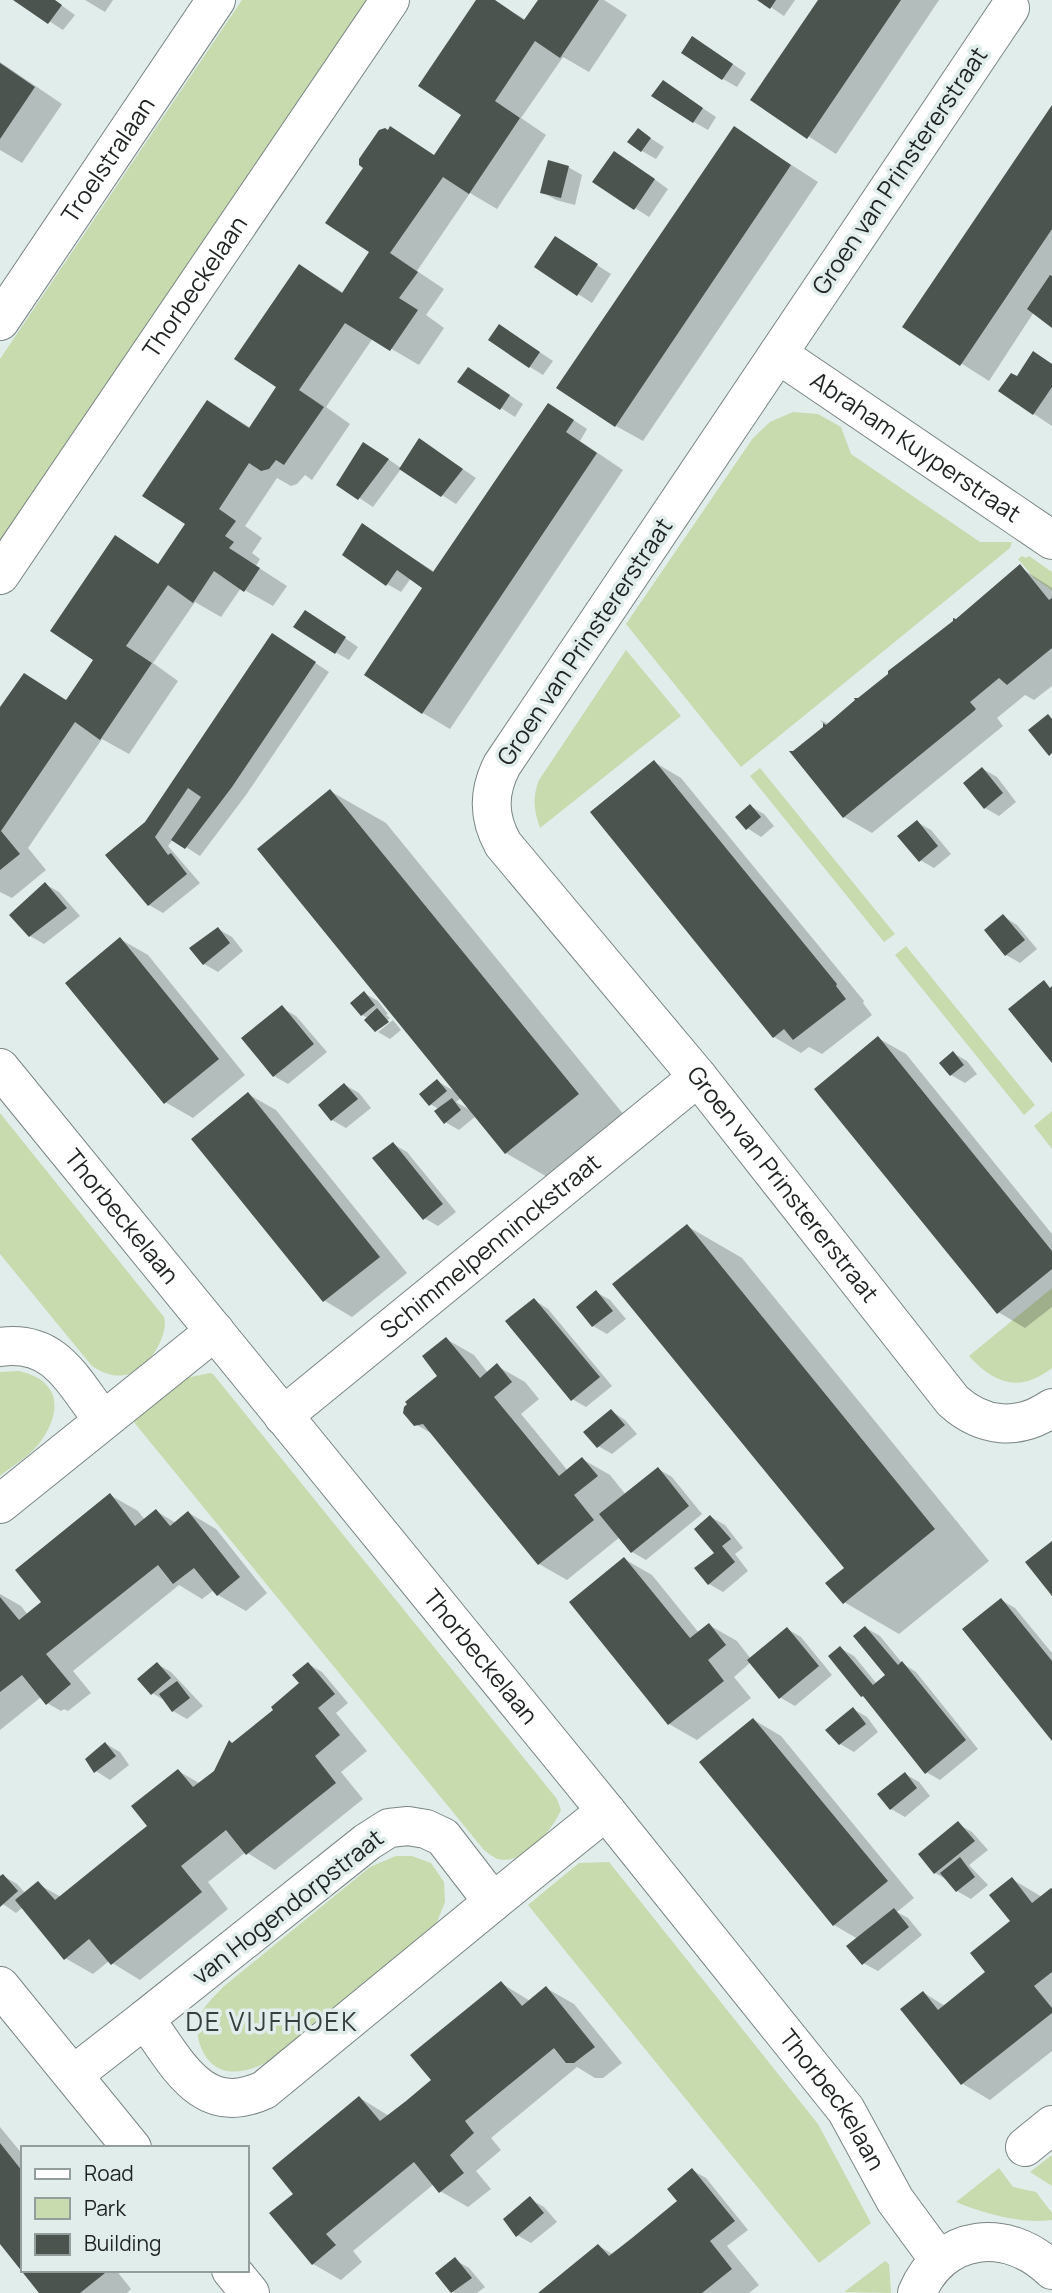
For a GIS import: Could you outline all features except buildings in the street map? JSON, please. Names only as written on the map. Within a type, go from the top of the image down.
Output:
[{"type":"street","name":"Troelstralaan","points":[[6,298],[216,0]]},
{"type":"street","name":"Thorbeckelaan","points":[[0,575],[390,0]]},
{"type":"street","name":"Groen van Prinstererstraat","points":[[1010,8],[502,765],[491,799],[494,822],[503,844],[698,1077],[953,1401],[977,1419],[1007,1425],[1024,1423],[1052,1408]]},
{"type":"street","name":"Abraham Kuyperstraat","points":[[778,354],[1052,540]]},
{"type":"street","name":"Thorbeckelaan","points":[[0,1068],[606,1811],[846,2110],[895,2200],[939,2260]]},
{"type":"street","name":"Schimmelpenninckstraat","points":[[283,1416],[698,1077]]},
{"type":"street","points":[[0,1504],[215,1331]]},
{"type":"street","points":[[0,1347],[34,1347],[53,1357],[103,1420]]},
{"type":"street","points":[[145,2019],[195,2085],[210,2094],[227,2099],[247,2098],[264,2090],[606,1811]]},
{"type":"street","name":"van Hogendorpstraat","points":[[73,2075],[367,1842],[389,1828],[408,1826],[426,1829],[443,1837],[493,1902]]},
{"type":"street","points":[[0,1986],[130,2146]]},
{"type":"street","points":[[917,2293],[923,2278],[939,2260],[957,2249],[977,2243],[998,2242],[1018,2246],[1036,2255],[1052,2270]]},
{"type":"street","points":[[233,2272],[250,2293]]},
{"type":"green space","points":[[242,0],[368,0],[0,544],[0,359]]},
{"type":"green space","points":[[793,412],[818,414],[841,427],[851,454],[980,542],[1012,542],[1010,548],[741,767],[626,624],[753,438],[770,422]]},
{"type":"green space","points":[[1029,556],[1052,572],[1052,590],[1034,578],[1018,559]]},
{"type":"green space","points":[[626,650],[681,716],[540,828],[535,804],[539,780]]},
{"type":"green space","points":[[760,768],[895,934],[884,942],[750,776]]},
{"type":"green space","points":[[906,946],[1035,1105],[1024,1115],[895,955]]},
{"type":"green space","points":[[1052,1111],[1052,1149],[1034,1126]]},
{"type":"green space","points":[[0,1113],[164,1317],[164,1332],[157,1348],[147,1362],[134,1372],[113,1375],[92,1366],[0,1254]]},
{"type":"green space","points":[[1052,1288],[1052,1368],[1029,1381],[1018,1383],[998,1379],[978,1366],[969,1356]]},
{"type":"green space","points":[[19,1371],[44,1382],[51,1391],[54,1411],[46,1433],[38,1445],[0,1476],[0,1372]]},
{"type":"green space","points":[[210,1373],[557,1799],[561,1810],[557,1818],[544,1836],[527,1852],[508,1860],[496,1858],[484,1850],[133,1421],[186,1378]]},
{"type":"green space","points":[[396,1856],[412,1856],[431,1863],[444,1882],[445,1902],[437,1922],[415,1944],[273,2059],[242,2071],[222,2070],[214,2065],[206,2057],[198,2035],[199,2018],[203,2009],[223,1987],[370,1867]]},
{"type":"green space","points":[[609,1862],[818,2124],[871,2223],[819,2263],[528,1905],[579,1863]]},
{"type":"green space","points":[[1052,2155],[1052,2186],[1030,2172]]},
{"type":"green space","points":[[999,2168],[1013,2187],[1036,2192],[1052,2213],[1052,2220],[1028,2221],[1003,2217],[956,2202]]},
{"type":"green space","points":[[885,2261],[889,2264],[891,2293],[844,2292]]},
{"type":"district","name":"DE VIJFHOEK","points":[[272,2022]]}]
